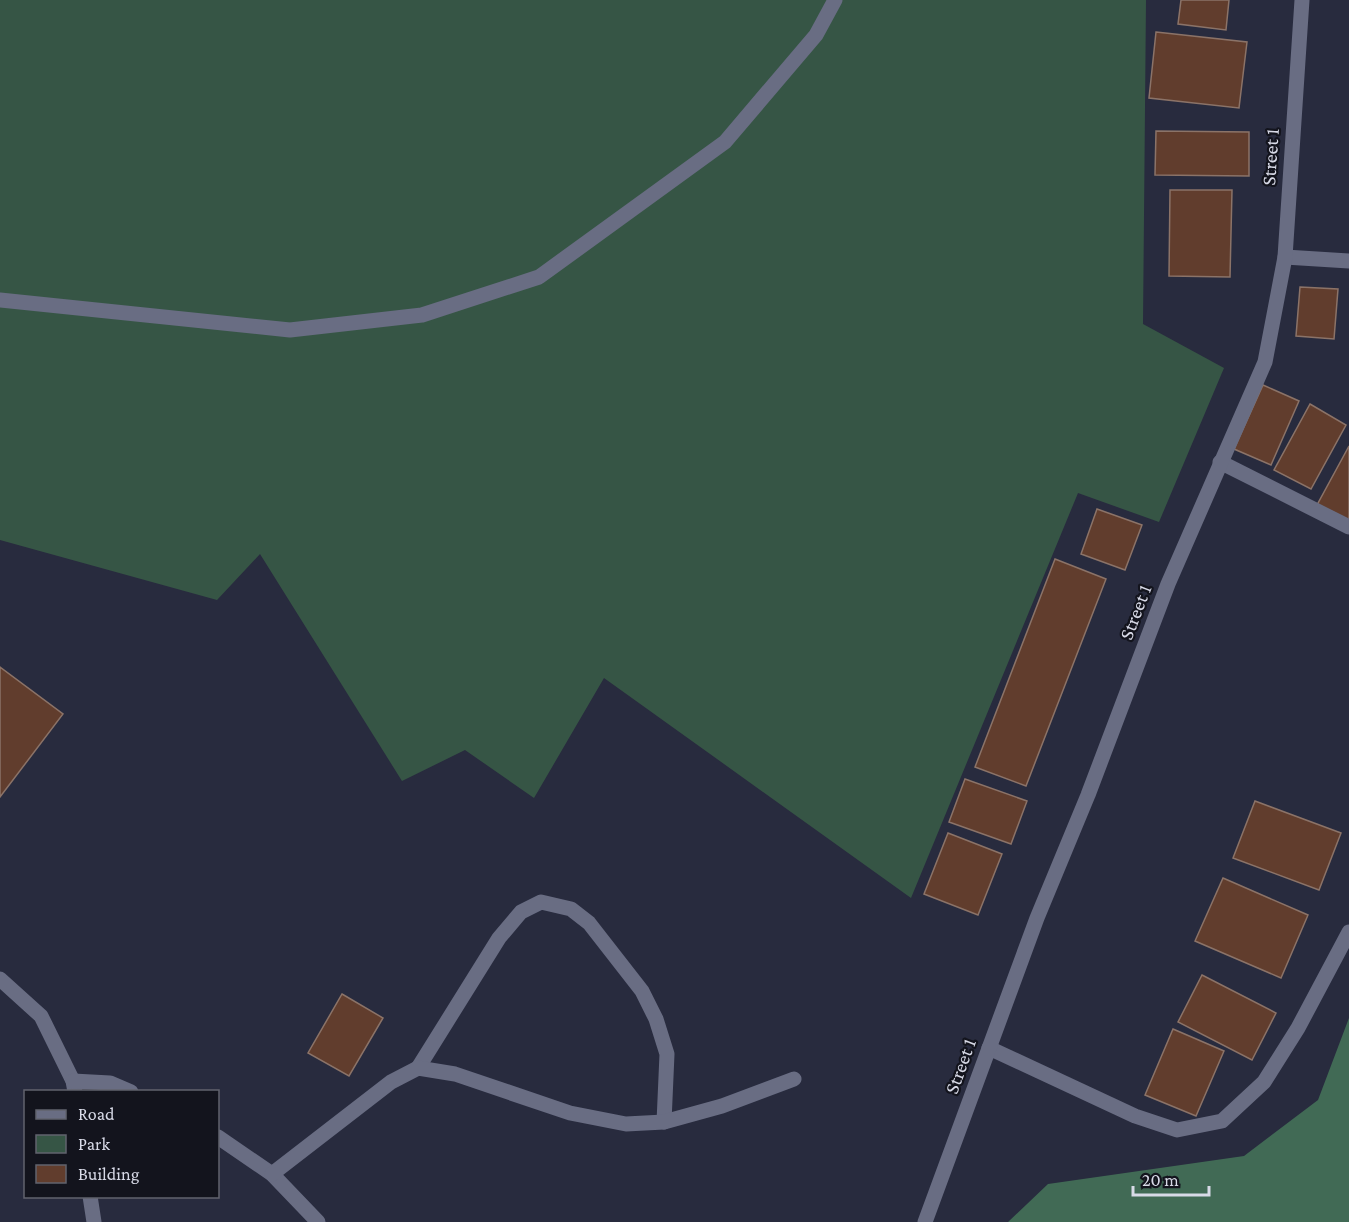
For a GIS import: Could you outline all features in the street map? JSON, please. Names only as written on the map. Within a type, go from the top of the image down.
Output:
[{"type":"street","points":[[0,300],[290,330],[422,315],[539,277],[725,142],[816,35],[835,0]]},
{"type":"street","name":"Street 1","points":[[924,1222],[1037,918],[1088,795],[1168,584],[1265,362],[1285,257],[1302,0]]},
{"type":"street","points":[[1285,257],[1349,261]]},
{"type":"street","points":[[1220,462],[1349,527]]},
{"type":"street","points":[[272,1174],[391,1082],[418,1068],[499,938],[521,912],[542,902],[571,909],[589,922],[642,991],[656,1019],[667,1054],[664,1122]]},
{"type":"street","points":[[989,1048],[1135,1116],[1177,1130],[1222,1121],[1264,1082],[1298,1028],[1349,932]]},
{"type":"street","points":[[0,979],[41,1016],[74,1086],[110,1083],[126,1090]]},
{"type":"street","points":[[418,1068],[455,1074],[570,1113],[626,1124],[664,1122],[723,1106],[794,1079]]},
{"type":"street","points":[[219,1138],[272,1174],[318,1222]]},
{"type":"street","points":[[90,1198],[94,1222]]},
{"type":"green space","points":[[0,0],[1146,0],[1143,324],[1224,368],[1159,522],[1078,493],[911,898],[604,678],[534,798],[465,750],[402,781],[260,554],[217,600],[0,540]]},
{"type":"green space","points":[[1349,1018],[1349,1222],[1008,1222],[1048,1184],[1244,1156],[1318,1100]]},
{"type":"building","points":[[1181,0],[1229,0],[1226,30],[1178,24]]},
{"type":"building","points":[[1156,32],[1247,42],[1239,108],[1149,98]]},
{"type":"building","points":[[1156,131],[1249,132],[1249,176],[1155,175]]},
{"type":"building","points":[[1170,190],[1232,190],[1230,277],[1169,276]]},
{"type":"building","points":[[1300,287],[1338,289],[1334,339],[1296,336]]},
{"type":"building","points":[[1263,385],[1299,401],[1271,465],[1234,449]]},
{"type":"building","points":[[1310,404],[1346,425],[1311,489],[1274,470]]},
{"type":"building","points":[[1349,446],[1349,522],[1317,505]]},
{"type":"building","points":[[1097,509],[1142,525],[1125,570],[1081,554]]},
{"type":"building","points":[[1055,559],[1106,579],[1026,786],[975,767]]},
{"type":"building","points":[[0,667],[63,714],[0,797]]},
{"type":"building","points":[[965,779],[1027,801],[1011,844],[949,822]]},
{"type":"building","points":[[1255,801],[1341,833],[1319,890],[1233,858]]},
{"type":"building","points":[[948,833],[1002,854],[978,915],[924,894]]},
{"type":"building","points":[[1223,878],[1308,915],[1281,978],[1195,941]]},
{"type":"building","points":[[1202,975],[1276,1013],[1252,1060],[1178,1022]]},
{"type":"building","points":[[342,994],[383,1018],[349,1076],[308,1053]]},
{"type":"building","points":[[1173,1029],[1224,1051],[1196,1116],[1145,1095]]}]
